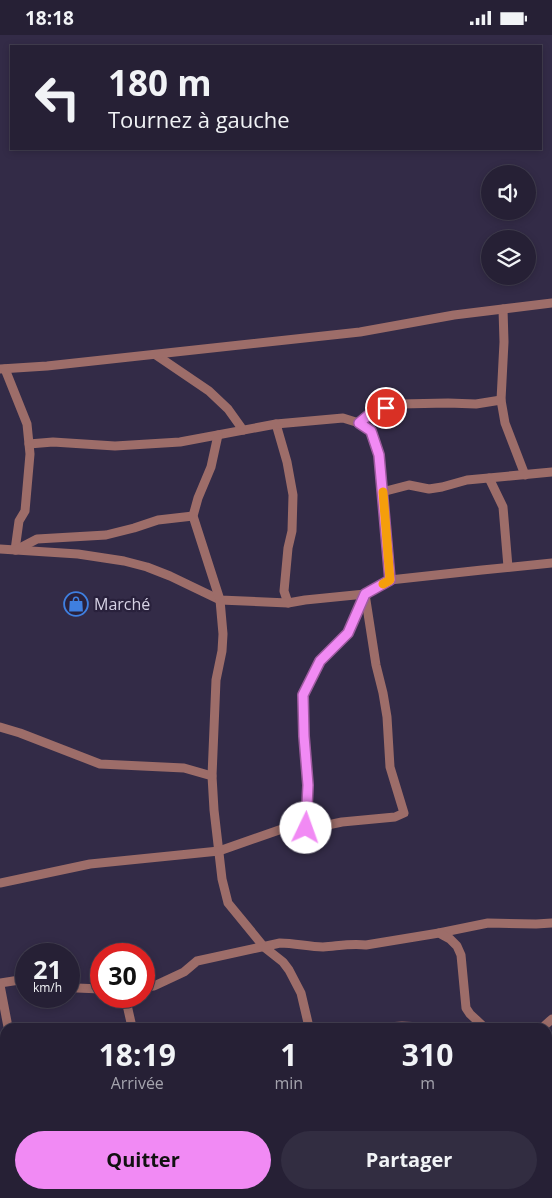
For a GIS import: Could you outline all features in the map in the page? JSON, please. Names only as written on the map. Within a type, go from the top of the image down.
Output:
[{"type":"street","points":[[16,550],[19,521],[25,511],[30,454],[27,424],[2,369],[156,355],[360,332],[454,315],[552,303]]},
{"type":"street","points":[[504,309],[501,400],[505,423],[525,475]]},
{"type":"street","points":[[156,355],[209,391],[228,409],[243,430]]},
{"type":"street","points":[[359,423],[371,413],[400,404],[476,404],[501,400]]},
{"type":"street","points":[[29,444],[53,442],[115,446],[180,442],[276,424],[343,418],[359,423],[371,431],[379,455],[390,580]]},
{"type":"street","points":[[276,424],[287,462],[293,495],[292,531],[288,548],[284,591],[288,603]]},
{"type":"street","points":[[218,435],[211,467],[198,498],[193,516],[220,600],[222,651],[216,680],[212,776],[222,879],[228,903],[264,947],[283,962],[289,970],[301,993],[308,1023]]},
{"type":"street","points":[[382,492],[409,485],[429,489],[467,480],[552,472]]},
{"type":"street","points":[[490,478],[503,507],[508,567]]},
{"type":"street","points":[[16,550],[37,539],[106,535],[158,520],[193,516]]},
{"type":"street","points":[[0,549],[78,554],[124,561],[148,567],[220,600],[288,603],[365,594],[390,580],[552,563]]},
{"type":"street","points":[[306,828],[308,785],[303,695],[320,661],[348,633],[365,594]]},
{"type":"street","points":[[0,883],[90,864],[219,851],[282,829],[318,827],[357,820],[395,817],[404,813],[390,767],[387,717],[376,665],[365,594]]},
{"type":"street","points":[[0,727],[100,764],[184,768],[212,776]]},
{"type":"street","points":[[155,986],[184,972],[197,961],[280,943],[321,947],[366,945],[488,923],[552,923]]},
{"type":"street","points":[[439,933],[450,939],[461,955],[466,1008],[480,1023]]},
{"type":"street","points":[[7,1023],[0,984],[15,981]]},
{"type":"street","points":[[128,1008],[131,1023]]},
{"type":"slow traffic","points":[[383,492],[390,580],[383,584]]},
{"type":"place","name":"Marché","points":[[76,604]]},
{"type":"route","points":[[306,828],[308,785],[303,695],[320,661],[348,633],[365,594],[390,580],[379,455],[371,431],[359,423],[371,413],[386,408]]}]
